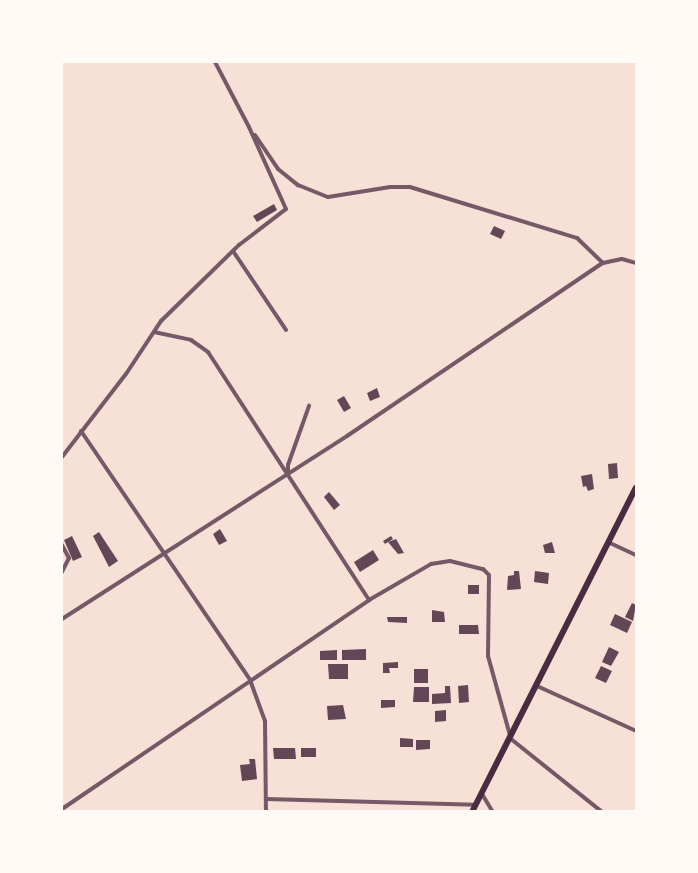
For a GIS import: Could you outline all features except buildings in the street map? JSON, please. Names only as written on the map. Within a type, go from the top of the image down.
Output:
[{"type":"main road","points":[[474,808],[511,739],[636,488]]},
{"type":"street","points":[[62,457],[126,374],[161,321],[234,251],[286,209],[249,128],[215,62]]},
{"type":"street","points":[[249,128],[278,169],[298,185],[328,197],[390,187],[410,187],[577,238],[603,263]]},
{"type":"street","points":[[234,251],[286,330]]},
{"type":"street","points":[[62,620],[347,436],[603,263],[622,259],[636,263]]},
{"type":"street","points":[[154,332],[191,340],[208,352],[369,600]]},
{"type":"street","points":[[288,472],[288,465],[309,406]]},
{"type":"street","points":[[81,431],[250,680],[265,721],[266,812]]},
{"type":"street","points":[[610,543],[636,555]]},
{"type":"street","points":[[62,544],[69,558],[62,572]]},
{"type":"street","points":[[62,809],[369,600],[431,564],[450,561],[486,571],[489,575],[488,656],[511,739],[602,812]]},
{"type":"street","points":[[537,686],[636,731]]},
{"type":"street","points":[[482,794],[493,812]]},
{"type":"street","points":[[266,799],[474,808]]}]
